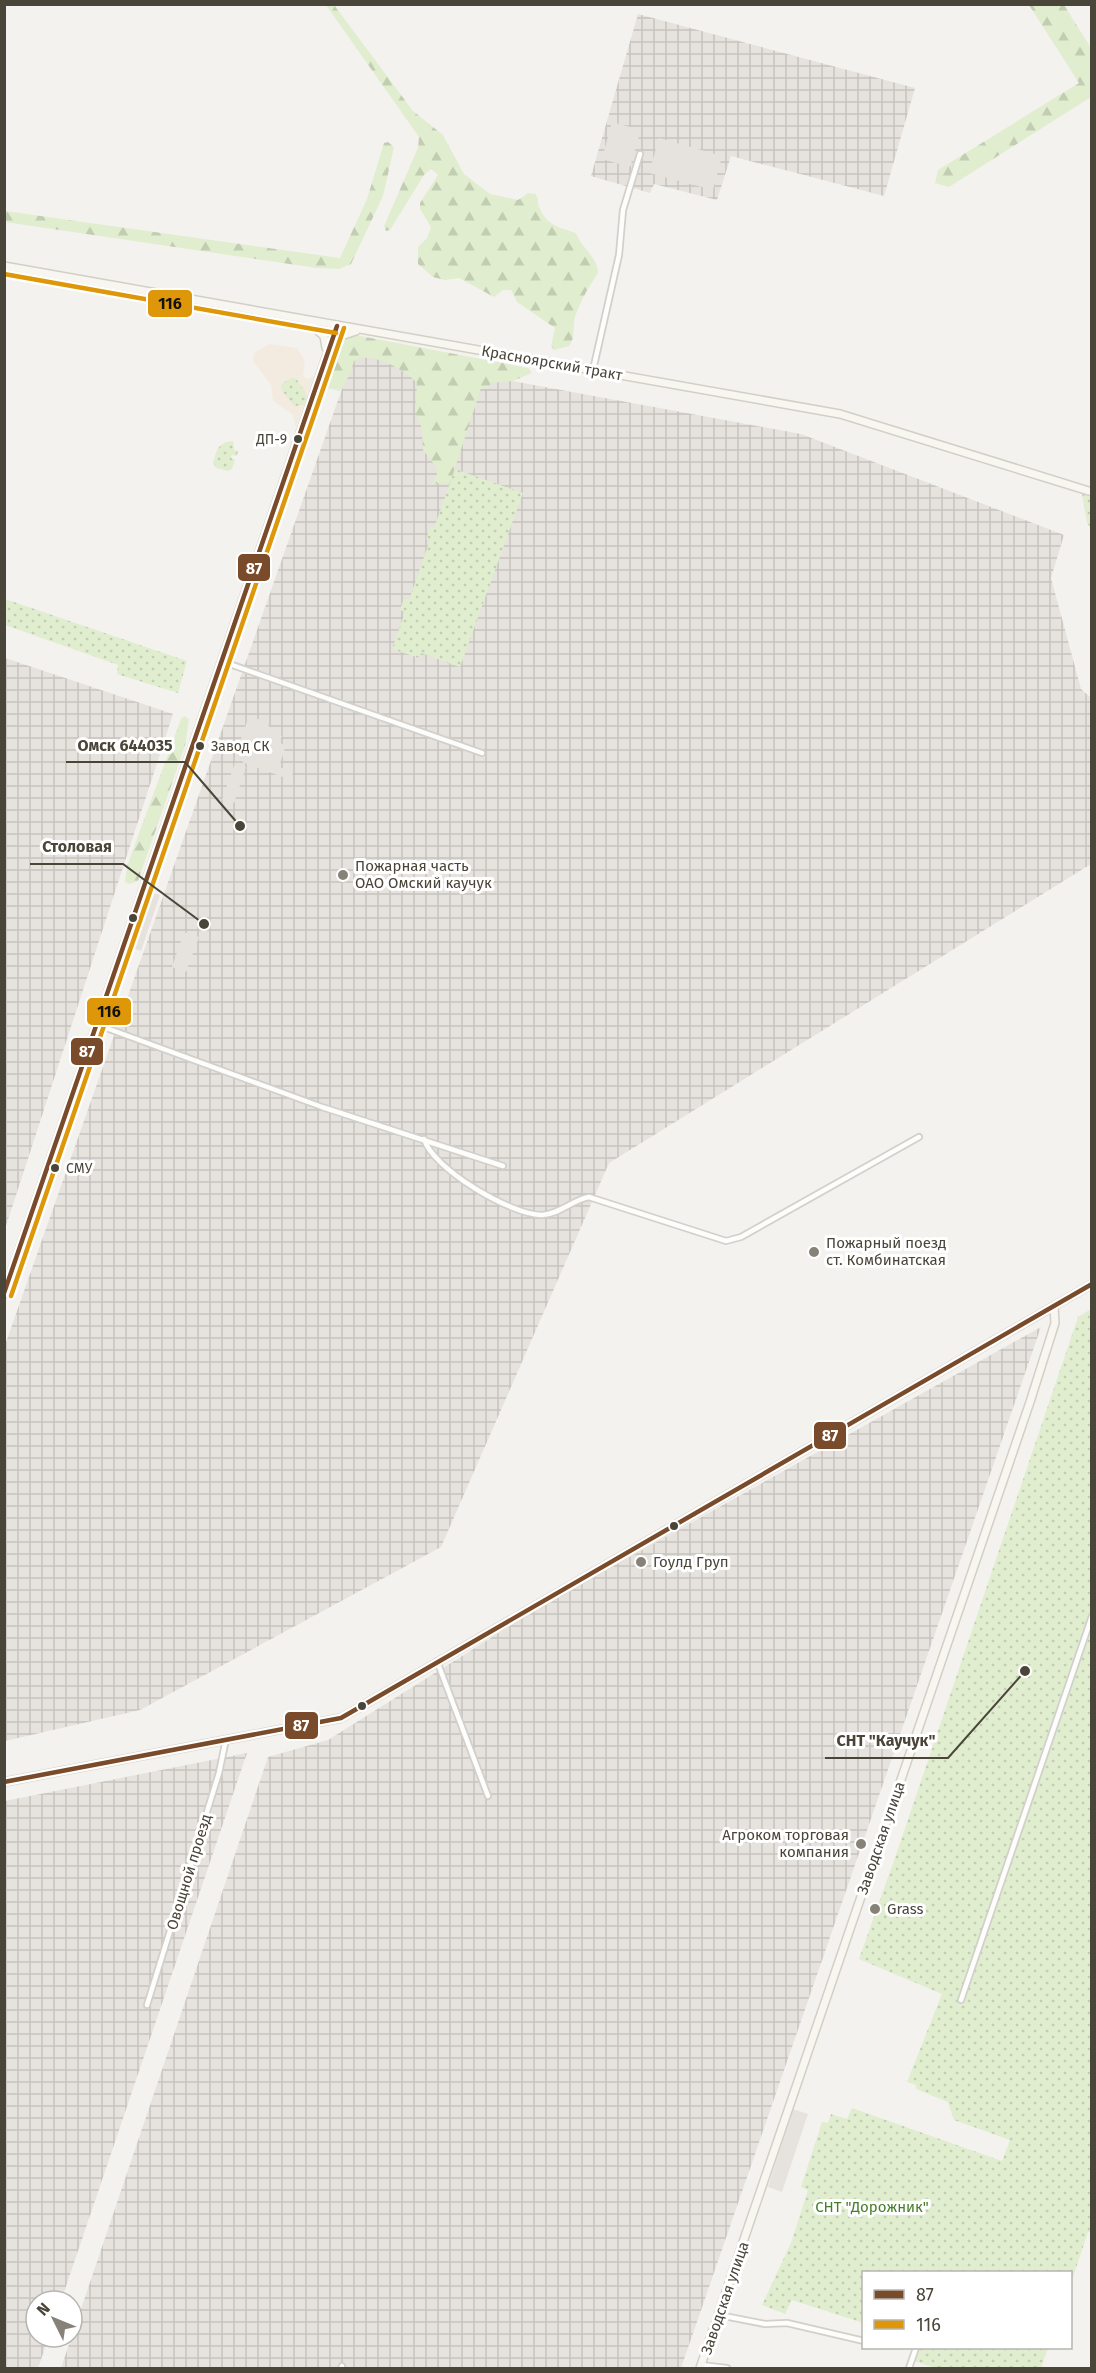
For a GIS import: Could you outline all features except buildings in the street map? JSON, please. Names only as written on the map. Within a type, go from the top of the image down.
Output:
[{"type":"main road","name":"Красноярский тракт","points":[[4,266],[840,414],[1092,492]]},
{"type":"main road","points":[[303,320],[315,326],[324,336],[326,357]]},
{"type":"main road","points":[[4,1294],[337,326]]},
{"type":"main road","points":[[326,357],[341,336],[365,331]]},
{"type":"main road","points":[[4,1782],[341,1718],[437,1660],[1092,1284]]},
{"type":"main road","name":"Заводская улица","points":[[701,2367],[1030,1402],[1055,1323],[1054,1306]]},
{"type":"street","points":[[593,370],[619,255],[623,210],[640,154]]},
{"type":"street","points":[[221,661],[482,753]]},
{"type":"street","points":[[98,1025],[322,1107],[503,1166]]},
{"type":"street","points":[[424,1139],[430,1151],[456,1175],[474,1189],[509,1206],[539,1215],[552,1214],[580,1198],[590,1197],[726,1241],[741,1237],[919,1137]]},
{"type":"street","points":[[961,2000],[1092,1616]]},
{"type":"street","points":[[437,1660],[488,1796]]},
{"type":"street","name":"Овощной проезд","points":[[147,2005],[219,1773],[226,1739]]},
{"type":"street","points":[[719,2315],[765,2324],[787,2323],[862,2340]]},
{"type":"street","points":[[909,2368],[916,2349]]},
{"type":"street","points":[[701,2367],[727,2368]]},
{"type":"shaded area","points":[[638,14],[915,88],[884,196],[731,156],[717,200],[654,184],[650,193],[591,176]]},
{"type":"shaded area","points":[[612,122],[641,130],[630,167],[602,159]]},
{"type":"shaded area","points":[[659,138],[722,156],[713,190],[649,173]]},
{"type":"shaded area","points":[[269,344],[297,348],[305,361],[303,376],[308,379],[314,376],[296,427],[292,414],[273,401],[271,385],[253,361],[254,353]]},
{"type":"shaded area","points":[[355,352],[801,434],[1064,535],[1051,578],[1081,689],[1091,698],[1091,864],[609,1163],[441,1547],[140,1710],[5,1741],[5,1345]]},
{"type":"shaded area","points":[[4,658],[173,714],[5,1229]]},
{"type":"shaded area","points":[[249,716],[261,720],[282,736],[279,743],[286,745],[279,767],[293,772],[291,780],[242,762],[249,742],[241,739]]},
{"type":"shaded area","points":[[235,763],[246,767],[234,803],[222,800]]},
{"type":"shaded area","points":[[148,891],[160,895],[141,951],[129,947]]},
{"type":"shaded area","points":[[184,932],[199,937],[186,972],[172,967]]},
{"type":"shaded area","points":[[1041,1327],[681,2368],[61,2368],[67,2349],[84,2349],[84,2300],[268,1757],[328,1740],[537,1609]]},
{"type":"shaded area","points":[[247,1753],[65,2289],[24,2289],[24,2349],[45,2349],[38,2368],[5,2368],[5,1801]]},
{"type":"shaded area","points":[[793,2109],[808,2114],[782,2192],[768,2187]]},
{"type":"green space","points":[[326,5],[334,5],[413,111],[443,135],[464,174],[490,194],[518,200],[528,193],[535,194],[542,213],[550,222],[576,233],[595,262],[598,273],[577,311],[569,346],[554,350],[551,346],[555,328],[517,302],[511,290],[503,290],[494,297],[459,278],[445,280],[433,277],[418,264],[418,247],[427,238],[431,227],[420,209],[420,203],[438,175],[431,169],[424,175],[390,230],[386,231],[384,226],[418,148],[419,137]]},
{"type":"green space","points":[[1029,5],[1064,5],[1091,48],[1091,97],[949,187],[935,183],[938,170],[1079,83]]},
{"type":"green space","points":[[388,142],[394,147],[383,196],[351,264],[339,269],[317,268],[5,222],[5,211],[340,258],[367,199],[384,143]]},
{"type":"green space","points":[[355,335],[528,368],[532,373],[513,381],[491,383],[487,389],[481,388],[450,483],[431,484],[437,476],[436,467],[423,450],[422,429],[415,410],[417,383],[412,378],[387,363],[361,358],[354,361],[350,374],[340,391],[328,388],[321,382],[332,352],[341,342]]},
{"type":"green space","points":[[292,378],[296,379],[305,392],[307,398],[304,405],[294,406],[281,389],[281,384]]},
{"type":"green space","points":[[233,441],[234,450],[238,451],[237,456],[232,455],[231,458],[235,460],[232,469],[228,471],[216,468],[213,463],[218,448],[224,443]]},
{"type":"green space","points":[[455,469],[523,493],[460,667],[421,653],[419,658],[392,649],[405,612],[400,610],[404,598],[409,600],[430,540],[426,539],[430,527],[434,528]]},
{"type":"green space","points":[[1082,494],[1091,497],[1091,528],[1087,523]]},
{"type":"green space","points":[[5,599],[187,661],[178,693],[117,674],[118,665],[5,625]]},
{"type":"green space","points":[[184,716],[189,719],[185,746],[138,881],[129,884],[125,882],[127,866]]},
{"type":"green space","name":"СНТ \"Дорожник\"","points":[[1091,1309],[1091,2233],[1088,2232],[1072,2280],[1072,2271],[862,2271],[862,2323],[792,2300],[785,2314],[762,2305],[791,2243],[808,2190],[801,2187],[822,2122],[828,2123],[831,2114],[847,2119],[852,2108],[1002,2161],[1010,2140],[954,2120],[948,2102],[916,2089],[916,2085],[907,2082],[942,1994],[859,1959],[1078,1317]]},
{"type":"green space","points":[[919,2349],[1048,2349],[1041,2368],[935,2368],[914,2361]]},
{"type":"transit line","name":"116","points":[[4,274],[336,333]]},
{"type":"transit line","name":"87","points":[[4,1293],[337,326]]},
{"type":"transit line","name":"116","points":[[11,1296],[344,328]]},
{"type":"transit line","name":"87","points":[[4,1782],[341,1718],[1092,1284]]},
{"type":"place","name":"ДП-9","points":[[298,439]]},
{"type":"place","name":"Завод СК","points":[[200,746]]},
{"type":"place","name":"Омск 644035","points":[[240,826]]},
{"type":"place","name":"Пожарная часть ОАО Омский каучук","points":[[343,875]]},
{"type":"place","name":"Столовая","points":[[204,924]]},
{"type":"place","name":"СМУ","points":[[55,1168]]},
{"type":"place","name":"Пожарный поезд ст. Комбинатская","points":[[814,1252]]},
{"type":"place","name":"Гоулд Груп","points":[[641,1562]]},
{"type":"place","name":"СНТ \"Каучук\"","points":[[1025,1671]]},
{"type":"place","name":"Агроком торговая компания","points":[[861,1844]]},
{"type":"place","name":"Grass","points":[[875,1909]]}]
